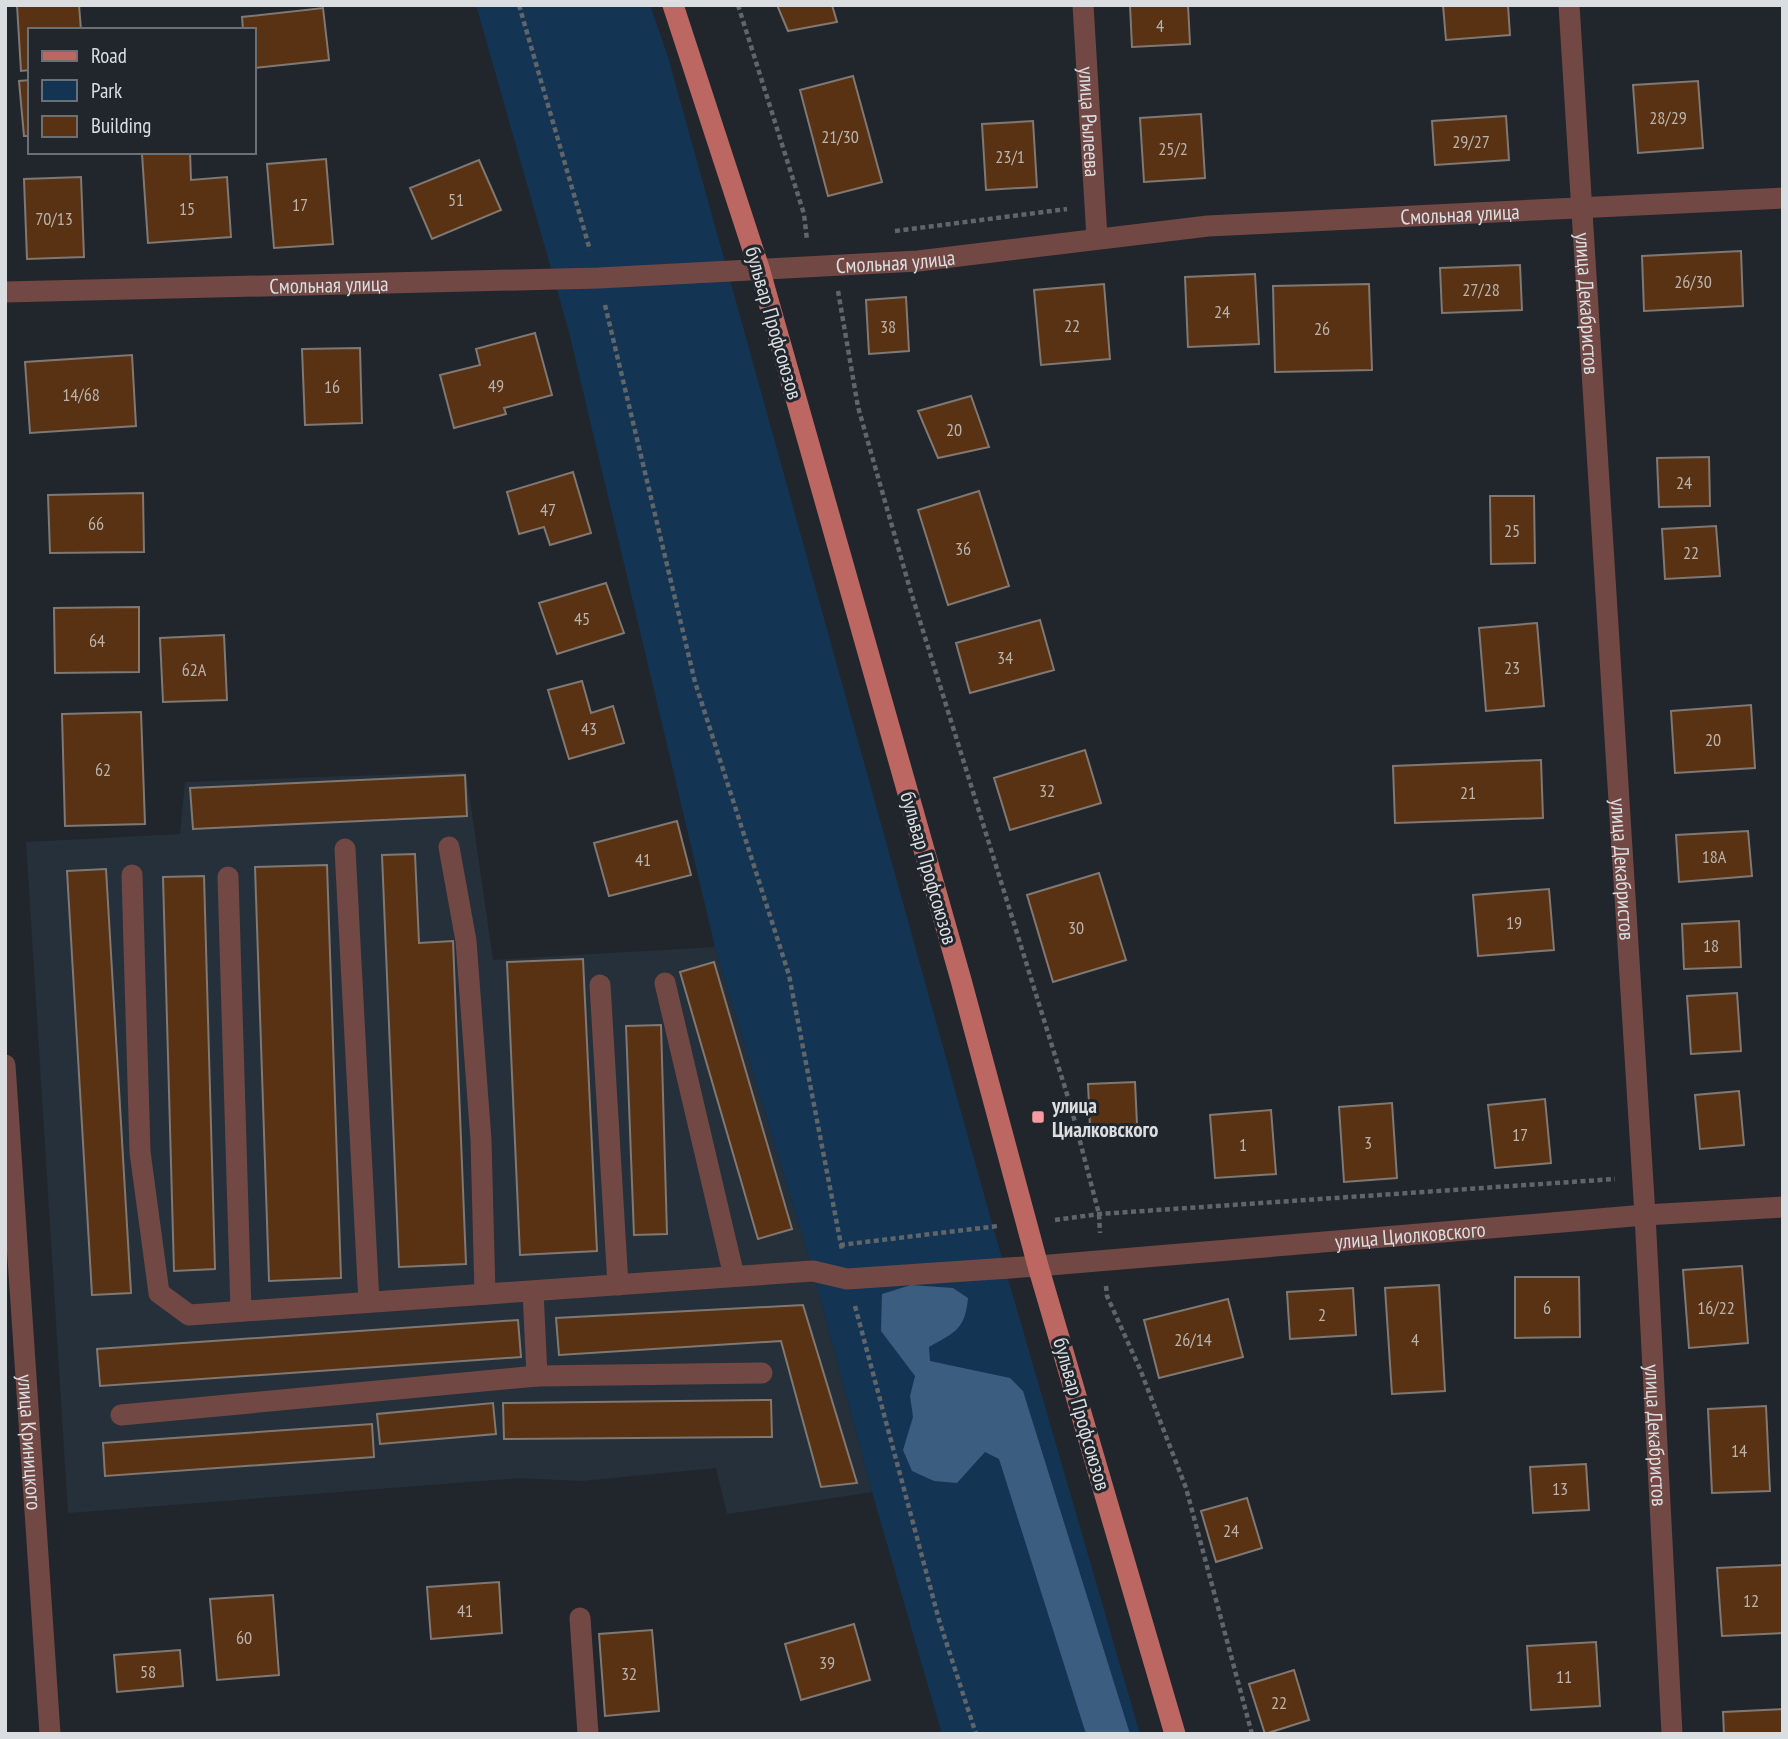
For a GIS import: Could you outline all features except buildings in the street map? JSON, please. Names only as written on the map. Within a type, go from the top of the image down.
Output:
[{"type":"main road","name":"бульвар Профсоюзов","points":[[673,5],[759,268],[957,967],[1038,1266],[1175,1734]]},
{"type":"street","name":"улица Рылеева","points":[[1083,5],[1097,239]]},
{"type":"street","name":"улица Декабристов","points":[[1569,5],[1645,1214],[1672,1734]]},
{"type":"street","name":"Смольная улица","points":[[5,292],[599,278],[918,261],[1208,226],[1783,198]]},
{"type":"street","points":[[449,847],[466,941],[481,1140],[485,1294]]},
{"type":"street","points":[[345,849],[369,1302]]},
{"type":"street","name":"улица Циолковского","points":[[132,875],[140,1152],[159,1293],[189,1315],[813,1270],[847,1279],[1038,1266],[1645,1214],[1783,1207]]},
{"type":"street","points":[[228,877],[241,1311]]},
{"type":"street","points":[[665,983],[734,1276]]},
{"type":"street","points":[[600,985],[618,1284]]},
{"type":"street","name":"улица Криницкого","points":[[5,1065],[13,1304],[50,1734]]},
{"type":"street","points":[[533,1291],[537,1376]]},
{"type":"street","points":[[121,1415],[537,1376],[762,1373]]},
{"type":"street","points":[[580,1618],[588,1734]]},
{"type":"path","points":[[519,5],[599,278],[695,682],[789,975],[847,1279],[939,1620],[976,1734]]},
{"type":"path","points":[[738,5],[804,214],[808,265]]},
{"type":"path","points":[[834,264],[858,407],[914,603],[1071,1107],[1099,1214],[1107,1296],[1140,1369],[1186,1488],[1252,1734]]},
{"type":"path","points":[[830,1246],[1099,1214],[1642,1177]]},
{"type":"shaded area","points":[[466,772],[493,960],[715,947],[813,1271],[872,1492],[727,1514],[716,1468],[581,1481],[520,1478],[68,1513],[26,842],[180,834],[185,782]]},
{"type":"shaded area","points":[[911,1285],[953,1288],[968,1298],[961,1324],[946,1338],[929,1347],[930,1361],[1010,1378],[1023,1391],[1130,1734],[1086,1734],[999,1459],[985,1452],[957,1483],[934,1481],[912,1471],[903,1450],[913,1417],[910,1396],[915,1376],[881,1331],[882,1294]]},
{"type":"green space","points":[[476,5],[650,5],[668,57],[993,1227],[1140,1734],[942,1734],[872,1492],[813,1271],[715,947],[569,332]]},
{"type":"place","name":"улица Циалковского","points":[[1038,1117]]}]
